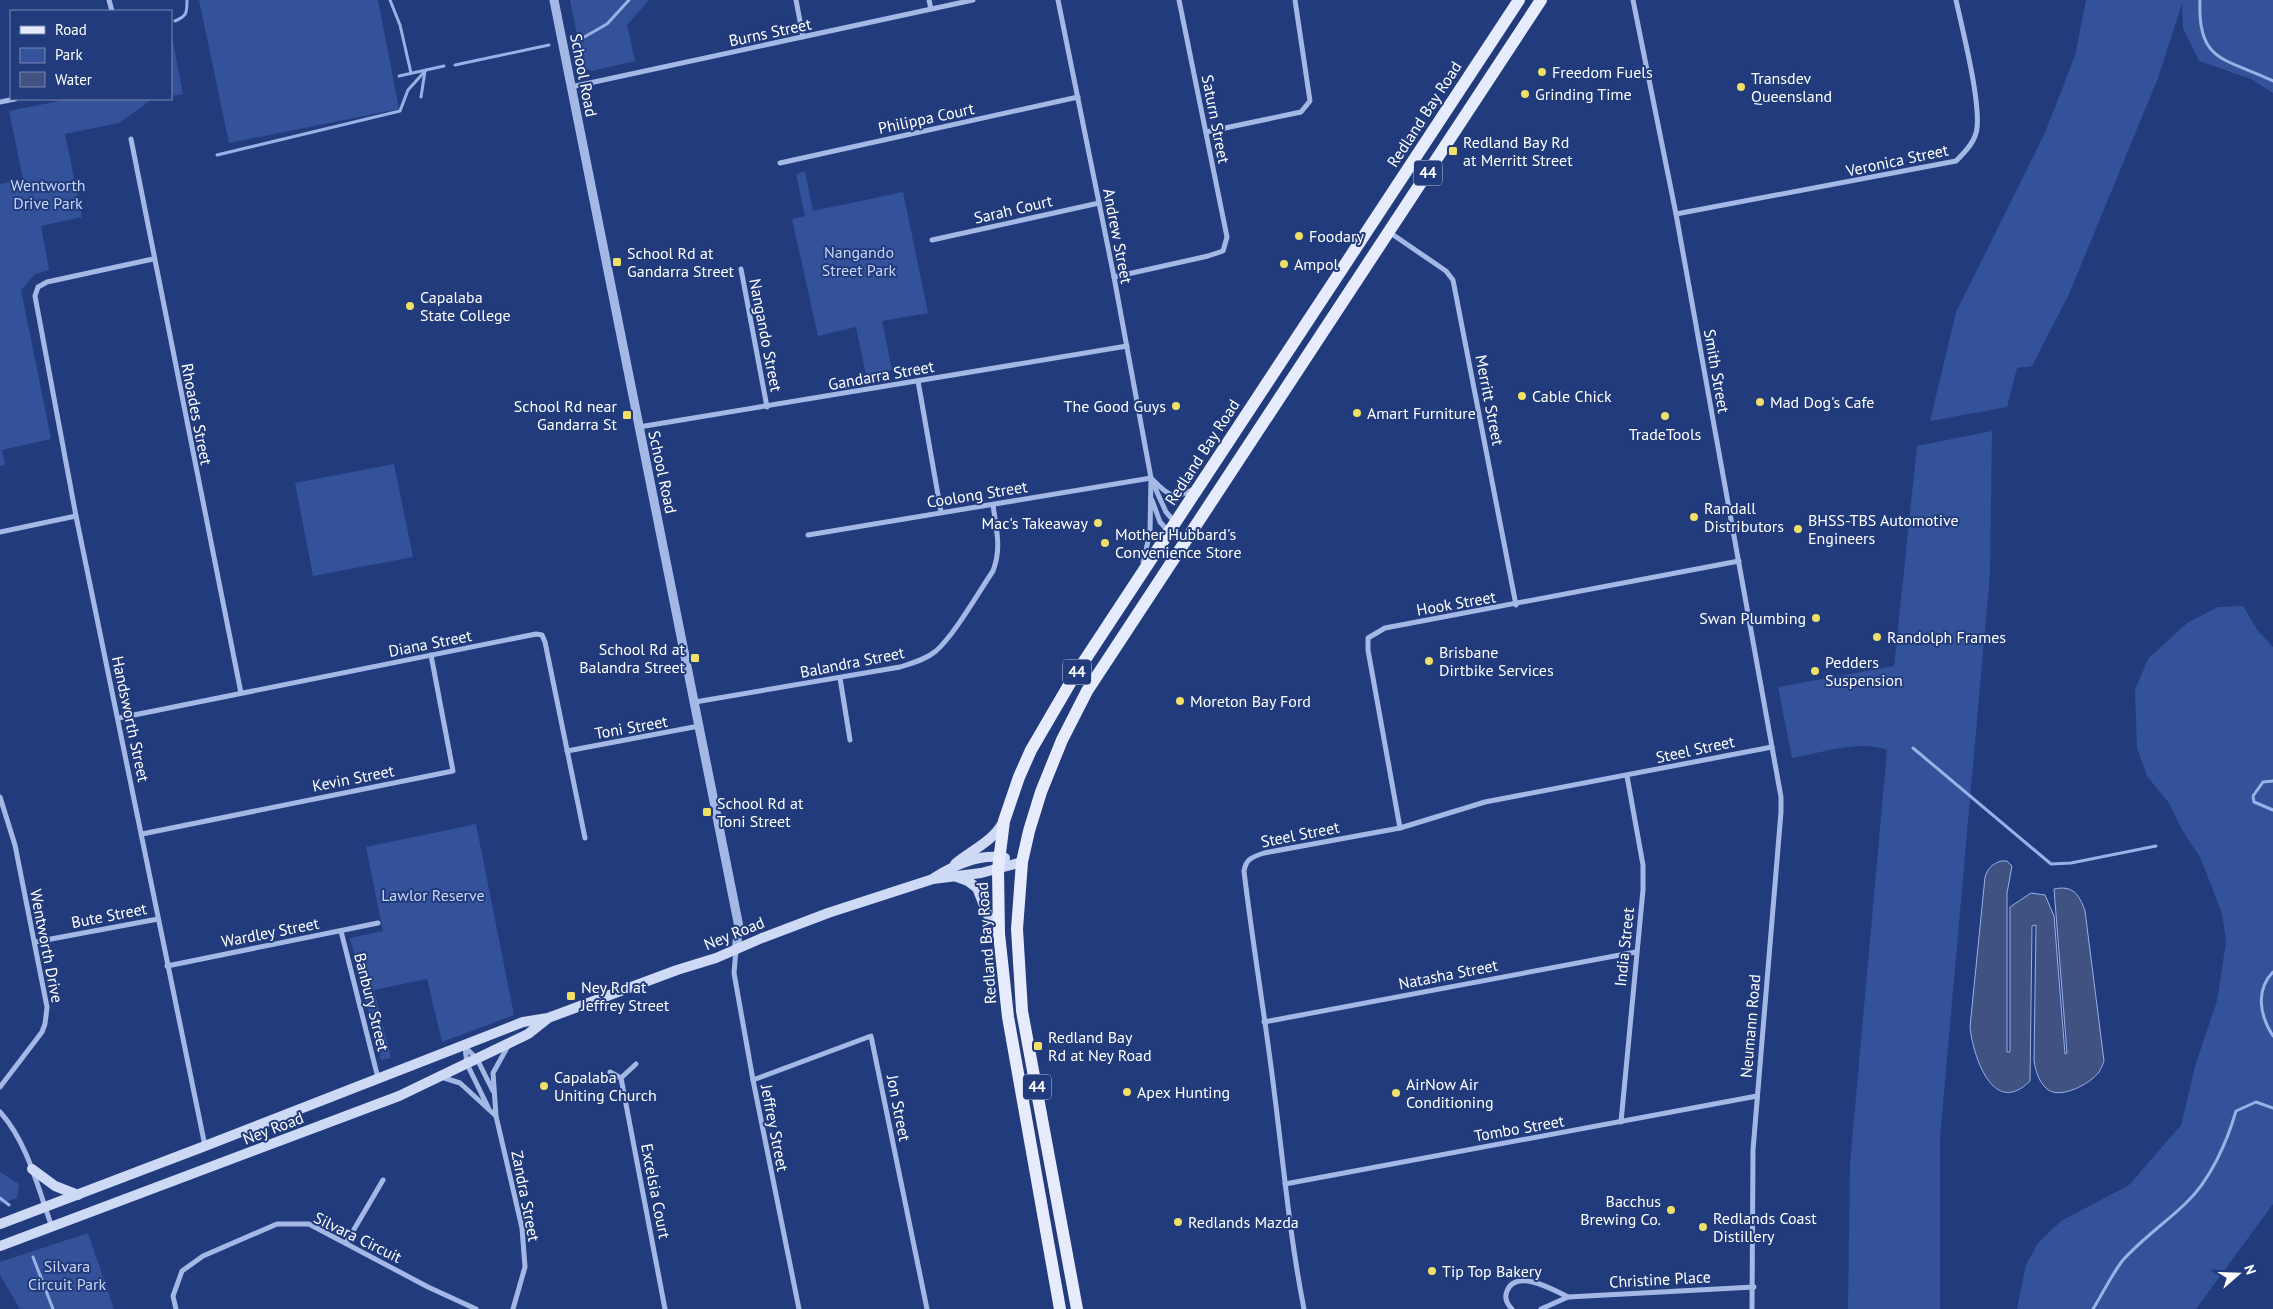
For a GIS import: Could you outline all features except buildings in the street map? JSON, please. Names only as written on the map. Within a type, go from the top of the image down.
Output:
[{"type":"main road","name":"Redland Bay Road","points":[[1060,1309],[1008,1017],[999,934],[998,863],[1004,821],[1019,777],[1031,750],[1073,678],[1519,0]]},
{"type":"main road","name":"Redland Bay Road","points":[[1076,1309],[1022,1011],[1017,929],[1022,862],[1041,792],[1062,740],[1087,691],[1541,0]]},
{"type":"main road","points":[[1172,527],[1187,539]]},
{"type":"main road","points":[[950,868],[972,849],[993,837],[1004,821]]},
{"type":"main road","name":"Ney Road","points":[[933,879],[950,868],[975,860],[998,863],[1022,862]]},
{"type":"main road","name":"Ney Road","points":[[0,1224],[465,1047],[523,1022],[548,1018],[736,950],[828,913],[933,879],[956,877],[998,863]]},
{"type":"main road","points":[[956,877],[977,888],[988,918],[999,934]]},
{"type":"main road","name":"Ney Road","points":[[0,1246],[399,1096],[528,1034],[548,1018]]},
{"type":"main road","points":[[32,1169],[55,1186],[78,1195]]},
{"type":"street","name":"School Road","points":[[554,0],[739,927],[736,950]]},
{"type":"street","points":[[796,0],[803,37]]},
{"type":"street","points":[[930,0],[931,9]]},
{"type":"street","name":"Burns Street","points":[[571,87],[973,0]]},
{"type":"street","name":"Andrew Street","points":[[1058,0],[1114,277],[1150,478],[1150,533],[1147,554],[1136,581]]},
{"type":"street","name":"Saturn Street","points":[[1114,277],[1208,256],[1223,250],[1228,237],[1180,0]]},
{"type":"street","points":[[1206,132],[1301,112],[1310,101],[1295,0]]},
{"type":"street","name":"Smith Street","points":[[1633,0],[1676,214],[1772,747]]},
{"type":"street","name":"Veronica Street","points":[[1676,214],[1956,161],[1968,149],[1976,133],[1978,112],[1956,0]]},
{"type":"street","name":"Philippa Court","points":[[780,163],[1078,97]]},
{"type":"street","name":"Rhoades Street","points":[[131,139],[153,259],[241,693]]},
{"type":"street","name":"Sarah Court","points":[[932,240],[1099,203]]},
{"type":"street","name":"Merritt Street","points":[[1389,232],[1446,271],[1453,280],[1516,605]]},
{"type":"street","name":"Handsworth Street","points":[[153,259],[47,282],[38,287],[35,296],[76,516],[206,1146]]},
{"type":"street","name":"Nangando Street","points":[[741,269],[767,407]]},
{"type":"street","name":"Gandarra Street","points":[[638,427],[1127,346]]},
{"type":"street","points":[[918,381],[941,512]]},
{"type":"street","points":[[1150,478],[1170,495],[1185,494],[1199,486]]},
{"type":"street","name":"Andrew Street","points":[[1150,478],[1172,527]]},
{"type":"street","name":"Coolong Street","points":[[808,535],[1150,478]]},
{"type":"street","name":"Andrew Street","points":[[1151,497],[1160,522],[1172,527]]},
{"type":"street","name":"Balandra Street","points":[[695,702],[900,667],[919,662],[935,652],[945,641],[993,571],[998,558],[998,536],[993,505]]},
{"type":"street","points":[[0,532],[76,516]]},
{"type":"street","name":"Hook Street","points":[[1400,828],[1368,650],[1368,638],[1385,628],[1516,605],[1739,561]]},
{"type":"street","name":"Diana Street","points":[[119,718],[536,634],[542,636],[585,838]]},
{"type":"street","name":"Kevin Street","points":[[142,834],[453,771],[431,655]]},
{"type":"street","points":[[840,678],[850,740]]},
{"type":"street","name":"Toni Street","points":[[567,751],[699,726]]},
{"type":"street","name":"Steel Street","points":[[1304,1309],[1292,1250],[1264,1022],[1254,962],[1244,872],[1246,863],[1251,857],[1264,853],[1400,828],[1485,802],[1772,747]]},
{"type":"street","name":"Neumann Road","points":[[1752,1309],[1754,1287],[1752,1150],[1781,812],[1781,796],[1772,747]]},
{"type":"street","name":"India Street","points":[[1621,1122],[1644,865],[1627,776]]},
{"type":"street","name":"Wentworth Drive","points":[[0,797],[14,845],[46,997],[46,1024],[37,1039],[0,1086]]},
{"type":"street","name":"Bute Street","points":[[35,942],[158,919]]},
{"type":"street","name":"Wardley Street","points":[[168,966],[378,923]]},
{"type":"street","name":"Banbury Street","points":[[341,931],[379,1079]]},
{"type":"street","name":"Jeffrey Street","points":[[736,950],[734,973],[753,1080],[799,1309]]},
{"type":"street","name":"Natasha Street","points":[[1264,1022],[1636,952]]},
{"type":"street","name":"Jon Street","points":[[753,1080],[871,1036],[927,1309]]},
{"type":"street","name":"Zandra Street","points":[[510,1043],[493,1073],[494,1094],[497,1106],[496,1116],[522,1228],[525,1267],[513,1309]]},
{"type":"street","points":[[465,1047],[467,1064],[490,1110]]},
{"type":"street","name":"Zandra Street","points":[[465,1047],[477,1059],[494,1094]]},
{"type":"street","points":[[610,1072],[621,1078],[636,1064]]},
{"type":"street","points":[[441,1077],[460,1083],[496,1116]]},
{"type":"street","name":"Excelsia Court","points":[[621,1078],[665,1309]]},
{"type":"street","name":"Tombo Street","points":[[1285,1184],[1757,1096]]},
{"type":"street","points":[[0,1112],[14,1131],[32,1169],[52,1228]]},
{"type":"street","points":[[346,1242],[383,1180]]},
{"type":"street","name":"Silvara Circuit","points":[[176,1309],[173,1296],[182,1271],[203,1256],[277,1224],[309,1224],[428,1287],[476,1309]]},
{"type":"street","name":"Christine Place","points":[[1512,1309],[1505,1298],[1506,1292],[1510,1285],[1521,1281],[1542,1284],[1568,1297]]},
{"type":"street","name":"Christine Place","points":[[1541,1309],[1568,1297],[1754,1287]]},
{"type":"green space","points":[[199,0],[378,0],[399,109],[229,143]]},
{"type":"green space","points":[[570,0],[649,0],[627,25],[635,61],[592,71],[584,69]]},
{"type":"green space","points":[[2086,0],[2273,0],[2273,93],[2251,79],[2199,61],[2183,28],[2182,4],[2158,78],[2069,294],[2032,366],[2017,368],[2007,407],[1930,421],[1956,312],[2044,135],[2075,56]]},
{"type":"green space","points":[[172,37],[183,94],[172,96]]},
{"type":"green space","name":"Wentworth Drive Park","points":[[64,100],[151,100],[119,123],[65,134],[82,217],[41,226],[49,270],[35,274],[21,290],[51,439],[2,450],[5,465],[0,466],[0,184],[23,179],[9,111]]},
{"type":"green space","name":"Nangando Street Park","points":[[805,171],[813,211],[903,192],[928,313],[882,321],[892,370],[866,375],[856,327],[818,336],[792,219],[805,216],[796,174]]},
{"type":"green space","points":[[1992,431],[1990,573],[1940,1138],[1940,1309],[1848,1309],[1850,1164],[1887,750],[1877,747],[1853,746],[1792,758],[1778,687],[1894,666],[1917,446]]},
{"type":"green space","points":[[394,464],[413,557],[313,576],[295,483]]},
{"type":"green space","points":[[2243,606],[2258,631],[2273,647],[2273,1204],[2196,1309],[2017,1309],[2026,1265],[2038,1243],[2061,1221],[2129,1185],[2181,1125],[2196,1063],[2217,1001],[2226,942],[2222,913],[2200,857],[2182,830],[2169,803],[2147,776],[2137,748],[2135,690],[2148,659],[2187,623],[2218,607]]},
{"type":"green space","name":"Lawlor Reserve","points":[[476,824],[514,1015],[442,1042],[427,979],[374,990],[391,1058],[381,1060],[350,938],[383,931],[366,847]]},
{"type":"green space","points":[[0,1172],[19,1184],[17,1198],[0,1204]]},
{"type":"green space","name":"Silvara Circuit Park","points":[[88,1233],[114,1309],[20,1309],[0,1275],[0,1262]]},
{"type":"water","points":[[2001,861],[2007,861],[2012,866],[2007,893],[2007,1052],[2010,1052],[2010,907],[2031,893],[2045,895],[2054,916],[2065,1054],[2067,1053],[2054,889],[2066,888],[2074,892],[2085,911],[2104,1061],[2095,1077],[2082,1086],[2067,1092],[2059,1093],[2047,1089],[2039,1079],[2034,1061],[2036,925],[2032,926],[2030,1081],[2017,1090],[2005,1092],[1996,1088],[1987,1079],[1975,1053],[1970,1027],[1985,877],[1991,867]]},
{"type":"waterway","points":[[175,21],[185,14],[187,0]]},
{"type":"waterway","points":[[390,0],[400,25],[411,73]]},
{"type":"waterway","points":[[579,40],[607,24],[629,0]]},
{"type":"waterway","points":[[2200,0],[2200,21],[2209,47],[2228,62],[2273,81]]},
{"type":"waterway","points":[[455,65],[549,45]]},
{"type":"waterway","points":[[399,76],[444,66]]},
{"type":"waterway","points":[[217,155],[400,111],[408,90],[426,70]]},
{"type":"waterway","points":[[421,97],[425,71]]},
{"type":"waterway","points":[[1913,748],[2051,864],[2071,863],[2156,846]]},
{"type":"waterway","points":[[2273,781],[2263,782],[2253,796],[2254,802],[2273,810]]},
{"type":"waterway","points":[[2273,972],[2267,979],[2261,1003],[2265,1020],[2273,1036]]},
{"type":"waterway","points":[[2093,1309],[2123,1260],[2185,1204],[2210,1173],[2228,1135],[2236,1111],[2256,1102],[2273,1108]]},
{"type":"waterway","points":[[0,1198],[9,1205]]},
{"type":"waterway","points":[[33,1257],[53,1309]]},
{"type":"place","name":"Freedom Fuels","points":[[1542,72]]},
{"type":"place","name":"Transdev Queensland","points":[[1741,87]]},
{"type":"place","name":"Grinding Time","points":[[1525,94]]},
{"type":"place","name":"Redland Bay Rd at Merritt Street","points":[[1453,151]]},
{"type":"place","name":"Foodary","points":[[1299,236]]},
{"type":"place","name":"School Rd at Gandarra Street","points":[[617,262]]},
{"type":"place","name":"Ampol","points":[[1284,264]]},
{"type":"place","name":"Capalaba State College","points":[[410,306]]},
{"type":"place","name":"Cable Chick","points":[[1522,396]]},
{"type":"place","name":"Mad Dog's Cafe","points":[[1760,402]]},
{"type":"place","name":"The Good Guys","points":[[1176,406]]},
{"type":"place","name":"Amart Furniture","points":[[1357,413]]},
{"type":"place","name":"School Rd near Gandarra St","points":[[627,415]]},
{"type":"place","name":"TradeTools","points":[[1665,416]]},
{"type":"place","name":"Randall Distributors","points":[[1694,517]]},
{"type":"place","name":"Mac's Takeaway","points":[[1098,523]]},
{"type":"place","name":"BHSS-TBS Automotive Engineers","points":[[1798,529]]},
{"type":"place","name":"Mother Hubbard's Convenience Store","points":[[1105,543]]},
{"type":"place","name":"Swan Plumbing","points":[[1816,618]]},
{"type":"place","name":"Randolph Frames","points":[[1877,637]]},
{"type":"place","name":"School Rd at Balandra Street","points":[[695,658]]},
{"type":"place","name":"Brisbane Dirtbike Services","points":[[1429,661]]},
{"type":"place","name":"Pedders Suspension","points":[[1815,671]]},
{"type":"place","name":"Moreton Bay Ford","points":[[1180,701]]},
{"type":"place","name":"School Rd at Toni Street","points":[[707,812]]},
{"type":"place","name":"Ney Rd at Jeffrey Street","points":[[571,996]]},
{"type":"place","name":"Redland Bay Rd at Ney Road","points":[[1038,1046]]},
{"type":"place","name":"Capalaba Uniting Church","points":[[544,1086]]},
{"type":"place","name":"Apex Hunting","points":[[1127,1092]]},
{"type":"place","name":"AirNow Air Conditioning","points":[[1396,1093]]},
{"type":"place","name":"Bacchus Brewing Co.","points":[[1671,1210]]},
{"type":"place","name":"Redlands Mazda","points":[[1178,1222]]},
{"type":"place","name":"Redlands Coast Distillery","points":[[1703,1227]]},
{"type":"place","name":"Tip Top Bakery","points":[[1432,1271]]}]
